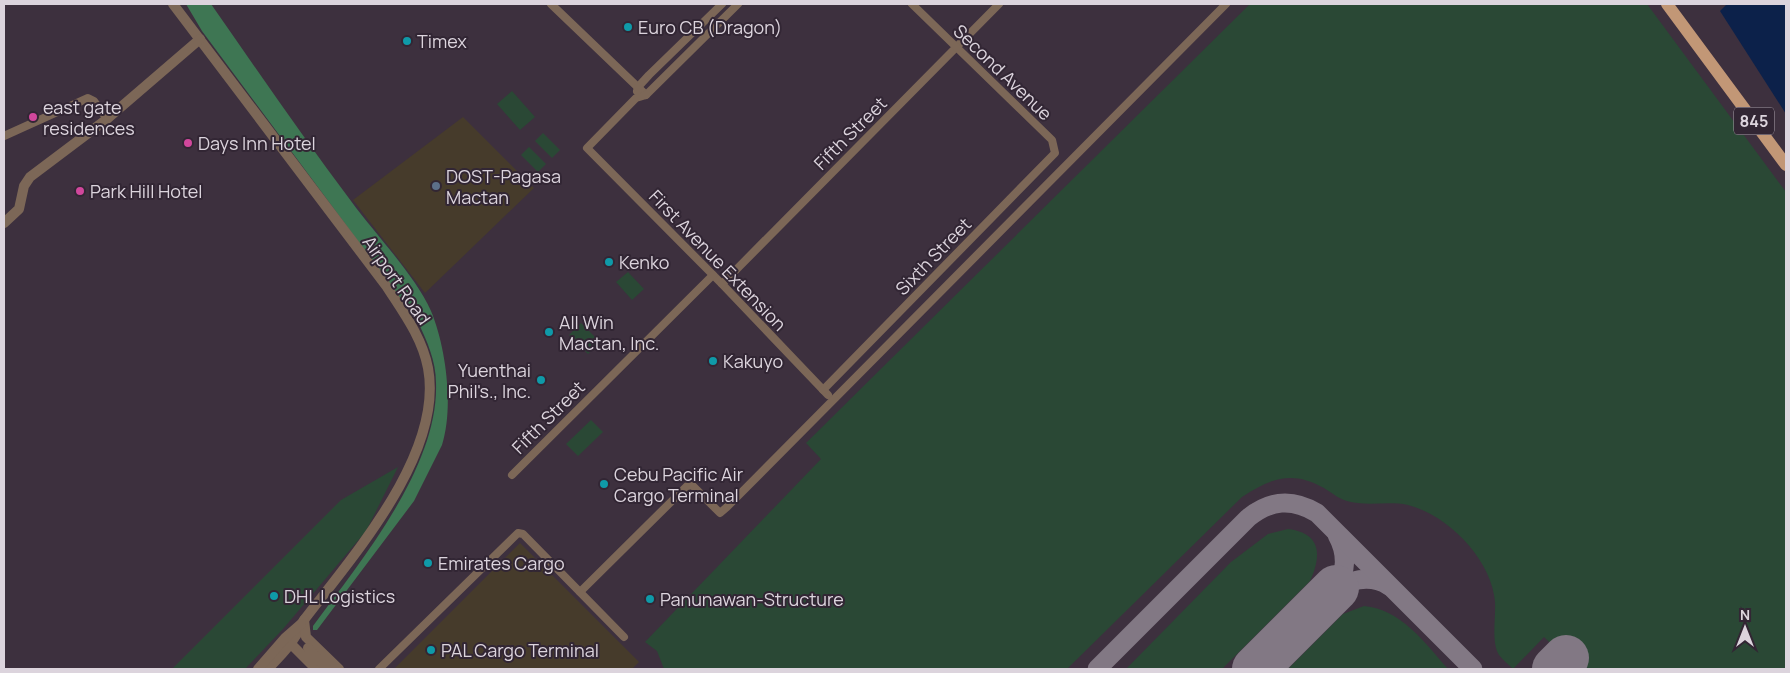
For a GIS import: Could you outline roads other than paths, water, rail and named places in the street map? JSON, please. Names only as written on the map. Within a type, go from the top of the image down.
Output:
[{"type":"main road","name":"845","points":[[1667,4],[1786,165]]},
{"type":"street","name":"Airport Road","points":[[173,4],[386,287],[412,326],[428,367],[430,387],[429,410],[410,464],[395,494],[364,544],[268,669]]},
{"type":"street","points":[[551,4],[646,95]]},
{"type":"street","points":[[728,14],[721,5],[638,87],[636,98],[646,95],[695,46],[728,14],[738,4]]},
{"type":"street","name":"Second Avenue","points":[[912,4],[1052,140]]},
{"type":"street","name":"Fifth Street","points":[[722,284],[999,4]]},
{"type":"street","points":[[580,592],[687,486],[692,485],[720,513],[727,507],[1226,4]]},
{"type":"street","points":[[687,38],[695,46]]},
{"type":"street","points":[[4,223],[19,209],[24,186],[30,177],[107,119],[200,40]]},
{"type":"street","points":[[649,75],[657,84]]},
{"type":"street","points":[[4,136],[88,98],[94,101],[107,119]]},
{"type":"street","name":"First Avenue Extension","points":[[636,98],[587,148],[722,284],[826,393]]},
{"type":"street","name":"Sixth Street","points":[[826,393],[1055,153],[1052,140]]},
{"type":"street","name":"Fifth Street","points":[[512,475],[713,275]]},
{"type":"street","points":[[379,669],[518,533],[523,534],[624,637]]},
{"type":"street","points":[[303,621],[306,637],[339,669]]},
{"type":"street","name":"Airport Road","points":[[258,669],[291,637]]},
{"type":"street","points":[[291,637],[316,669]]},
{"type":"street","points":[[291,637],[327,669]]},
{"type":"water","points":[[1727,4],[1786,4],[1786,114],[1720,11]]},
{"type":"place","name":"Euro CB (Dragon)","points":[[628,27]]},
{"type":"place","name":"Timex","points":[[407,41]]},
{"type":"place","name":"east gate residences","points":[[33,117]]},
{"type":"place","name":"Days Inn Hotel","points":[[188,143]]},
{"type":"place","name":"DOST-Pagasa Mactan","points":[[436,186]]},
{"type":"place","name":"Park Hill Hotel","points":[[80,191]]},
{"type":"place","name":"Kenko","points":[[609,262]]},
{"type":"place","name":"All Win Mactan, Inc.","points":[[549,332]]},
{"type":"place","name":"Kakuyo","points":[[713,361]]},
{"type":"place","name":"Yuenthai Phil's., Inc.","points":[[541,380]]},
{"type":"place","name":"Cebu Pacific Air Cargo Terminal","points":[[604,484]]},
{"type":"place","name":"Emirates Cargo","points":[[428,563]]},
{"type":"place","name":"DHL Logistics","points":[[274,596]]},
{"type":"place","name":"Panunawan-Structure","points":[[650,599]]},
{"type":"place","name":"PAL Cargo Terminal","points":[[431,650]]}]
